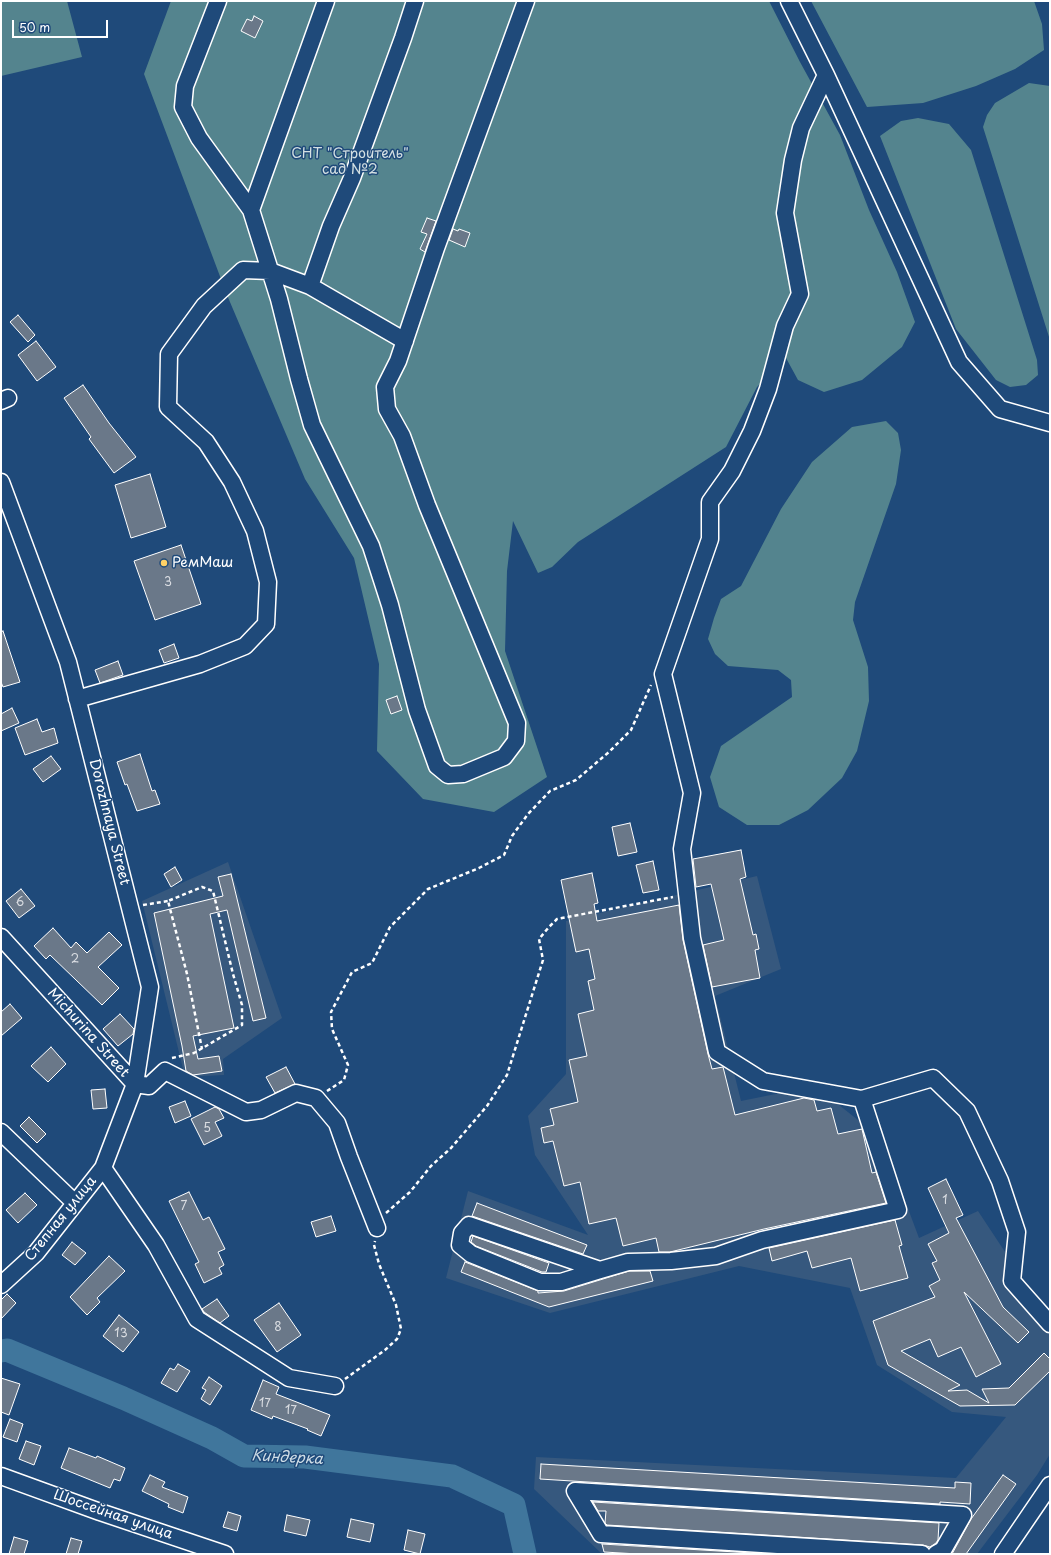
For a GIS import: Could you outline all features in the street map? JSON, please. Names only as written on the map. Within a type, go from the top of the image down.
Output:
[{"type":"street","points":[[218,1],[185,86],[183,107],[199,138],[251,210],[279,299],[312,425],[371,546],[390,605],[416,710],[437,766],[448,775],[463,774],[504,756],[516,741],[517,723],[427,505],[402,436],[387,409],[386,388],[398,361],[441,233],[526,1]]},
{"type":"street","points":[[251,210],[326,1]]},
{"type":"street","points":[[310,286],[331,226],[352,178],[415,1]]},
{"type":"street","points":[[789,1],[826,74],[959,362],[1000,409],[1050,423]]},
{"type":"street","points":[[826,74],[800,128],[793,160],[785,213],[800,294],[785,326],[768,389],[752,431],[732,471],[710,502],[710,539],[663,674],[692,793],[682,849],[692,938],[716,1052],[763,1081],[862,1099],[933,1078],[967,1111],[1000,1181],[1017,1232],[1012,1281],[1050,1324]]},
{"type":"street","points":[[78,699],[200,664],[245,646],[266,624],[268,582],[255,531],[232,482],[206,442],[168,407],[169,354],[204,306],[242,270],[270,271],[310,286],[405,341]]},
{"type":"street","name":"Dorozhnaya Street","points":[[1,482],[68,662],[150,987],[135,1084],[103,1168]]},
{"type":"street","name":"Michurina Street","points":[[1,937],[135,1084],[149,1086],[165,1071]]},
{"type":"street","points":[[165,1071],[246,1112],[261,1110],[296,1093],[316,1098],[337,1123],[377,1228]]},
{"type":"street","points":[[600,1270],[468,1225],[462,1233],[460,1245],[471,1254],[540,1282],[561,1282],[628,1262],[671,1261],[716,1256],[762,1240],[898,1210],[862,1099]]},
{"type":"street","points":[[1,1132],[75,1203]]},
{"type":"street","points":[[103,1168],[156,1245],[197,1319],[289,1378],[335,1386]]},
{"type":"street","name":"Степная улица","points":[[1,1285],[36,1253],[103,1168]]},
{"type":"street","name":"Шоссейная улица","points":[[1,1476],[100,1512],[225,1554]]},
{"type":"street","points":[[1003,1554],[1050,1485]]},
{"type":"street","points":[[922,1554],[601,1534],[575,1491],[963,1515],[943,1550],[936,1554]]},
{"type":"path","points":[[316,1098],[344,1080],[348,1065],[332,1029],[331,1012],[352,972],[372,963],[390,927],[428,889],[479,868],[504,855],[512,836],[528,814],[550,791],[576,780],[609,752],[631,730],[655,678]]},
{"type":"path","points":[[130,908],[168,901],[202,887],[213,891],[242,1005],[242,1025],[194,1053],[172,1058],[165,1071]]},
{"type":"path","points":[[335,1386],[385,1350],[397,1339],[401,1329],[396,1305],[379,1264],[374,1245],[377,1228],[387,1211],[410,1192],[431,1166],[451,1148],[487,1106],[507,1075],[543,960],[539,939],[557,920],[688,894]]},
{"type":"path","points":[[168,901],[187,974],[202,1049]]},
{"type":"shaded area","points":[[228,862],[282,1018],[223,1059],[224,1075],[185,1077],[142,901]]},
{"type":"shaded area","points":[[757,876],[781,969],[715,996],[741,1101],[815,1086],[882,1139],[919,1238],[978,1211],[1050,1320],[1050,1454],[1037,1475],[977,1554],[602,1554],[534,1489],[536,1457],[956,1478],[1006,1417],[952,1412],[877,1365],[850,1288],[739,1266],[550,1313],[446,1278],[468,1191],[588,1235],[535,1155],[528,1116],[566,1074],[566,921]]},
{"type":"green space","points":[[1,1],[67,1],[82,57],[1,76]]},
{"type":"green space","name":"СНТ \"Строитель\" сад №2","points":[[171,1],[769,1],[840,135],[869,210],[897,272],[915,322],[902,347],[862,380],[824,392],[798,380],[786,358],[757,387],[726,447],[578,542],[552,567],[538,573],[513,521],[507,571],[505,651],[547,777],[494,812],[423,799],[377,751],[379,664],[354,558],[305,479],[227,295],[144,74]]},
{"type":"green space","points":[[811,1],[1034,1],[1042,24],[1044,50],[1015,69],[976,86],[923,103],[867,107]]},
{"type":"green space","points":[[1029,83],[1050,86],[1050,340],[983,127],[987,115],[995,103]]},
{"type":"green space","points":[[918,118],[949,124],[971,150],[1037,360],[1038,375],[1026,385],[1010,387],[996,380],[956,329],[880,136],[901,121]]},
{"type":"green space","points":[[886,421],[898,433],[901,450],[896,484],[855,602],[853,620],[868,667],[869,701],[857,751],[842,778],[808,810],[779,825],[747,825],[719,807],[710,777],[721,746],[792,697],[791,680],[778,670],[728,666],[715,654],[708,639],[714,618],[721,599],[741,586],[781,509],[812,462],[852,427]]},
{"type":"building","points":[[254,16],[263,21],[255,38],[241,31],[247,19],[252,21]]},
{"type":"building","points":[[427,218],[436,221],[425,252],[420,249],[427,234],[421,232]]},
{"type":"building","points":[[453,229],[458,231],[459,229],[470,233],[465,247],[449,240]]},
{"type":"building","points":[[18,315],[35,335],[28,342],[10,322]]},
{"type":"building","points":[[36,341],[56,367],[37,381],[18,355]]},
{"type":"building","points":[[83,385],[109,423],[136,457],[114,473],[89,439],[91,437],[64,398]]},
{"type":"building","points":[[150,474],[166,527],[131,538],[115,485]]},
{"type":"building","points":[[181,545],[201,604],[155,620],[134,561]]},
{"type":"building","points":[[3,631],[20,682],[3,687],[1,682],[1,632]]},
{"type":"building","points":[[174,644],[179,658],[164,663],[159,650]]},
{"type":"building","points":[[118,661],[123,675],[100,683],[95,670]]},
{"type":"building","points":[[397,696],[402,710],[391,714],[386,700]]},
{"type":"building","points":[[12,708],[19,723],[1,731],[1,714]]},
{"type":"building","points":[[37,719],[42,732],[54,728],[58,743],[25,755],[15,728]]},
{"type":"building","points":[[140,754],[152,791],[155,790],[160,804],[137,811],[127,784],[125,785],[117,762]]},
{"type":"building","points":[[51,756],[61,769],[43,782],[33,769]]},
{"type":"building","points":[[630,823],[637,852],[618,856],[612,827]]},
{"type":"building","points":[[741,850],[746,877],[740,879],[753,935],[756,934],[759,949],[755,950],[760,978],[712,987],[703,945],[724,940],[711,884],[696,887],[693,859]]},
{"type":"building","points":[[653,861],[659,890],[643,893],[636,865]]},
{"type":"building","points":[[175,867],[182,880],[171,887],[164,874]]},
{"type":"building","points":[[592,873],[598,903],[594,904],[597,921],[679,905],[683,940],[712,1069],[723,1067],[735,1115],[804,1098],[814,1100],[817,1111],[831,1108],[838,1134],[862,1129],[872,1173],[876,1172],[886,1203],[764,1229],[670,1252],[659,1252],[656,1238],[623,1246],[616,1218],[589,1224],[580,1182],[564,1186],[553,1141],[544,1143],[541,1128],[554,1125],[550,1109],[578,1102],[569,1060],[587,1056],[578,1014],[594,1010],[588,981],[595,979],[589,949],[576,952],[561,880]]},
{"type":"building","points":[[231,874],[266,1018],[253,1021],[227,910],[210,914],[234,1028],[193,1036],[198,1059],[219,1056],[222,1071],[193,1075],[186,1071],[154,913],[223,896],[218,877]]},
{"type":"building","points":[[21,889],[35,906],[19,918],[6,901]]},
{"type":"building","points":[[53,928],[71,948],[76,942],[87,953],[109,932],[122,945],[98,967],[119,988],[102,1005],[50,955],[46,959],[34,946]]},
{"type":"building","points":[[10,1004],[22,1018],[1,1036],[1,1012]]},
{"type":"building","points":[[120,1014],[134,1029],[133,1034],[118,1046],[103,1029]]},
{"type":"building","points":[[51,1047],[66,1064],[48,1082],[31,1066]]},
{"type":"building","points":[[286,1067],[295,1084],[275,1093],[266,1077]]},
{"type":"building","points":[[105,1089],[107,1108],[93,1109],[91,1090]]},
{"type":"building","points":[[185,1101],[191,1116],[175,1123],[169,1107]]},
{"type":"building","points":[[215,1107],[219,1109],[224,1118],[215,1122],[222,1136],[204,1145],[191,1119]]},
{"type":"building","points":[[29,1117],[46,1134],[37,1143],[20,1126]]},
{"type":"building","points":[[946,1179],[963,1215],[956,1218],[1003,1307],[1029,1332],[1018,1343],[964,1292],[1001,1364],[976,1377],[961,1347],[938,1357],[930,1339],[901,1351],[960,1385],[948,1391],[967,1390],[989,1403],[982,1389],[1009,1388],[1044,1353],[1050,1359],[1050,1371],[1015,1405],[960,1406],[888,1365],[873,1321],[935,1297],[929,1286],[940,1280],[932,1263],[937,1261],[928,1244],[949,1233],[928,1188]]},
{"type":"building","points":[[189,1192],[203,1220],[209,1217],[225,1249],[218,1252],[224,1265],[219,1268],[222,1274],[204,1283],[195,1264],[199,1262],[169,1201]]},
{"type":"building","points":[[25,1193],[37,1205],[18,1223],[6,1210]]},
{"type":"building","points":[[477,1203],[587,1245],[583,1254],[472,1216]]},
{"type":"building","points":[[331,1216],[336,1231],[316,1237],[311,1222]]},
{"type":"building","points":[[895,1220],[902,1245],[899,1246],[908,1278],[860,1291],[851,1258],[812,1268],[807,1251],[772,1261],[769,1248]]},
{"type":"building","points":[[473,1236],[549,1263],[546,1272],[542,1272],[476,1246],[471,1242]]},
{"type":"building","points":[[72,1242],[86,1253],[75,1265],[62,1255]]},
{"type":"building","points":[[109,1256],[125,1271],[97,1298],[100,1302],[87,1315],[70,1297]]},
{"type":"building","points":[[465,1262],[538,1291],[538,1293],[564,1291],[629,1271],[650,1271],[653,1281],[549,1307],[461,1272]]},
{"type":"building","points":[[7,1294],[16,1303],[1,1319],[1,1300]]},
{"type":"building","points":[[217,1299],[229,1316],[220,1323],[202,1309]]},
{"type":"building","points":[[279,1303],[301,1335],[277,1352],[254,1320]]},
{"type":"building","points":[[119,1315],[139,1332],[123,1352],[103,1336]]},
{"type":"building","points":[[178,1364],[190,1371],[177,1392],[161,1383],[170,1368],[174,1370]]},
{"type":"building","points":[[209,1377],[222,1386],[210,1405],[201,1399],[206,1390],[202,1388]]},
{"type":"building","points":[[1,1378],[20,1384],[9,1415],[1,1412]]},
{"type":"building","points":[[263,1380],[279,1387],[276,1394],[330,1415],[321,1436],[307,1430],[308,1429],[273,1416],[272,1419],[251,1410]]},
{"type":"building","points":[[10,1419],[23,1424],[17,1442],[3,1437]]},
{"type":"building","points":[[26,1441],[41,1446],[34,1465],[19,1459]]},
{"type":"building","points":[[69,1448],[96,1458],[97,1456],[125,1468],[120,1481],[114,1479],[110,1488],[61,1468]]},
{"type":"building","points":[[541,1464],[955,1488],[955,1482],[971,1483],[970,1504],[940,1502],[940,1504],[540,1479]]},
{"type":"building","points":[[150,1475],[165,1482],[162,1487],[188,1497],[183,1513],[168,1507],[169,1504],[142,1491]]},
{"type":"building","points":[[1003,1475],[1016,1484],[966,1554],[952,1554],[971,1519]]},
{"type":"building","points":[[593,1502],[939,1523],[938,1540],[930,1547],[923,1545],[607,1525],[605,1523],[606,1511],[598,1511]]},
{"type":"building","points":[[228,1512],[241,1516],[237,1531],[223,1527]]},
{"type":"building","points":[[287,1515],[310,1520],[306,1536],[284,1531]]},
{"type":"building","points":[[351,1519],[374,1524],[370,1542],[347,1537]]},
{"type":"building","points":[[408,1530],[425,1534],[420,1554],[404,1550]]},
{"type":"building","points":[[14,1537],[28,1541],[24,1554],[9,1554]]},
{"type":"building","points":[[71,1538],[82,1541],[78,1554],[66,1554]]},
{"type":"building","points":[[602,1544],[769,1554],[638,1554],[604,1552]]},
{"type":"waterway","name":"Киндерка","points":[[1,1351],[7,1350],[123,1398],[212,1438],[244,1456],[305,1457],[452,1476],[514,1505],[525,1554]]},
{"type":"place","name":"РемМаш","points":[[164,563]]}]
